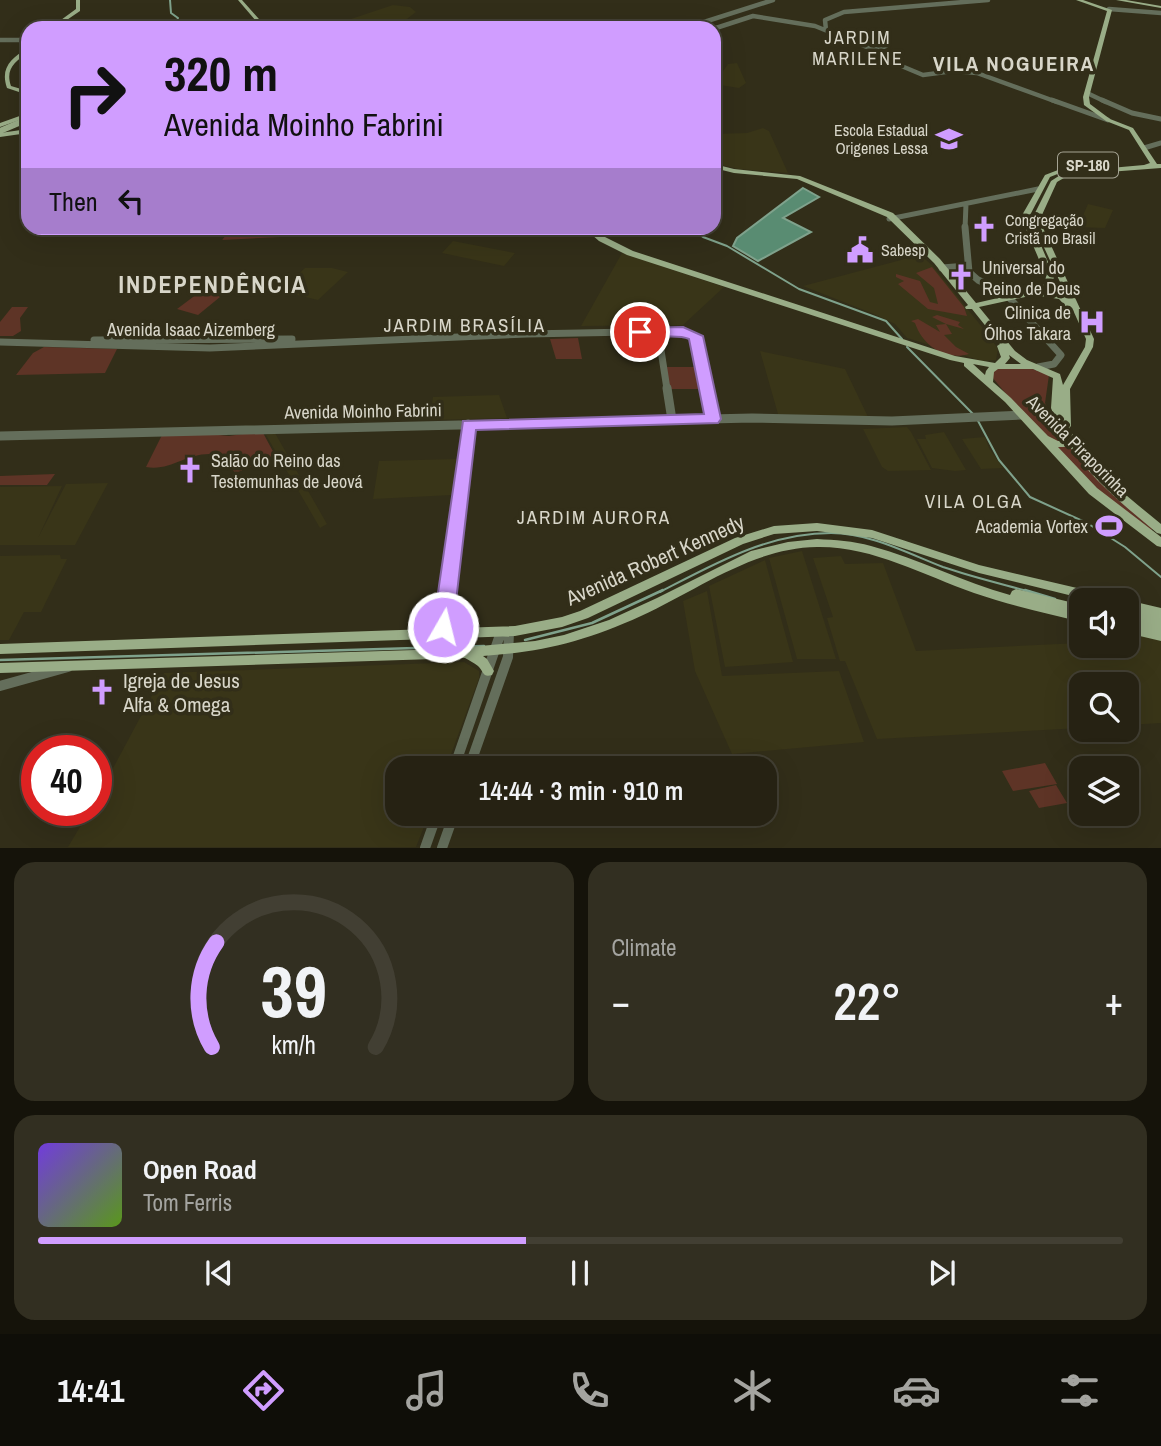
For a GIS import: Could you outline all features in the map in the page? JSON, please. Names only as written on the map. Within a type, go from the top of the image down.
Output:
[{"type":"main road","points":[[64,21],[78,10],[78,0]]},
{"type":"main road","points":[[66,21],[82,10],[84,0]]},
{"type":"main road","points":[[240,0],[257,21]]},
{"type":"main road","points":[[1078,0],[1109,9],[1110,15],[1086,101],[1090,108],[1108,120],[1131,130],[1153,165],[1140,168]]},
{"type":"main road","points":[[1120,0],[1161,6]]},
{"type":"main road","points":[[1120,0],[1161,6]]},
{"type":"main road","points":[[0,70],[21,50]]},
{"type":"main road","points":[[21,51],[8,65],[5,76],[9,87],[21,92]]},
{"type":"main road","points":[[0,86],[4,90],[21,94]]},
{"type":"main road","points":[[1,128],[21,121]]},
{"type":"main road","points":[[1,128],[21,121]]},
{"type":"main road","points":[[1,128],[21,130]]},
{"type":"main road","name":"SP-180","points":[[1037,191],[1046,176],[1064,168],[1161,160]]},
{"type":"main road","name":"SP-180","points":[[1039,228],[1037,217],[1055,179],[1068,173],[1161,166]]},
{"type":"main road","points":[[721,169],[735,174],[796,178],[892,219],[942,268],[1005,352],[1006,358],[989,373],[989,382]]},
{"type":"main road","points":[[1032,293],[1048,286],[1051,280],[1025,217],[1037,191]]},
{"type":"main road","points":[[892,219],[1015,356],[1038,367]]},
{"type":"main road","points":[[1029,232],[1039,228]]},
{"type":"main road","name":"Avenida Piraporinha","points":[[1039,228],[1091,342],[1065,389],[1066,430]]},
{"type":"main road","points":[[597,235],[631,253],[953,358],[997,366],[1038,367]]},
{"type":"main road","points":[[970,306],[1049,292],[1062,296],[1082,318]]},
{"type":"main road","name":"Avenida Piraporinha","points":[[953,358],[974,368],[1093,491],[1161,543]]},
{"type":"main road","name":"Avenida Piraporinha","points":[[1038,367],[1058,378],[1055,405],[1073,444],[1093,468],[1161,530]]},
{"type":"main road","points":[[1039,435],[1057,444],[1073,444]]},
{"type":"main road","name":"Avenida Robert Kennedy","points":[[0,649],[505,632],[562,622],[584,615],[739,541],[774,530],[799,527],[841,528],[880,536],[989,572],[1069,591]]},
{"type":"main road","name":"Avenida Robert Kennedy","points":[[0,668],[468,653],[510,649],[561,641],[587,633],[626,617],[755,554],[802,543],[827,542],[858,546],[986,592],[1069,614]]},
{"type":"main road","points":[[925,551],[958,567],[1069,606]]},
{"type":"main road","points":[[931,571],[1069,598]]},
{"type":"main road","points":[[1139,608],[1161,613]]},
{"type":"main road","points":[[1139,615],[1161,620]]},
{"type":"main road","points":[[1139,624],[1161,629]]},
{"type":"main road","points":[[1139,631],[1161,636]]},
{"type":"main road","points":[[468,653],[488,671]]},
{"type":"street","points":[[707,21],[773,0]]},
{"type":"street","points":[[826,30],[825,20],[844,12],[988,0]]},
{"type":"street","points":[[1109,9],[1161,13]]},
{"type":"street","points":[[721,26],[753,16],[826,30],[849,39],[882,44],[886,48],[871,51]]},
{"type":"street","points":[[849,39],[923,75],[953,71],[977,73],[1108,120]]},
{"type":"street","points":[[0,41],[21,43]]},
{"type":"street","points":[[1087,93],[1132,113],[1161,119]]},
{"type":"street","points":[[1144,148],[1161,143]]},
{"type":"street","points":[[892,219],[1037,191],[1049,193]]},
{"type":"street","points":[[966,204],[964,213],[967,266],[976,279],[1001,289],[1010,297],[1061,355],[1054,365],[1038,367]]},
{"type":"street","points":[[956,206],[964,213]]},
{"type":"street","points":[[942,268],[967,266]]},
{"type":"street","points":[[658,331],[672,420]]},
{"type":"street","name":"Avenida Isaac Aizemberg","points":[[0,340],[176,348],[683,331],[695,336],[713,419]]},
{"type":"street","points":[[176,348],[176,343],[181,339]]},
{"type":"street","name":"Avenida Isaac Aizemberg","points":[[0,340],[382,340]]},
{"type":"street","points":[[161,348],[167,344],[166,340]]},
{"type":"street","name":"Avenida Moinho Fabrini","points":[[0,436],[713,419],[851,422],[1021,415]]},
{"type":"street","points":[[442,635],[468,425]]},
{"type":"street","points":[[473,756],[510,649],[505,632]]},
{"type":"street","points":[[458,756],[495,650],[505,632]]},
{"type":"street","name":"Avenida Robert Kennedy","points":[[0,686],[73,666]]},
{"type":"street","points":[[425,848],[433,826]]},
{"type":"street","points":[[435,826],[434,838],[443,844],[450,826]]},
{"type":"shaded area","points":[[393,5],[410,7],[416,12],[404,21],[345,21]]},
{"type":"shaded area","points":[[737,63],[746,83],[739,88],[721,85],[721,74],[728,64]]},
{"type":"shaded area","points":[[763,128],[769,131],[788,173],[738,169],[721,165],[721,134],[747,133]]},
{"type":"shaded area","points":[[803,188],[819,197],[783,218],[811,232],[758,261],[733,246],[737,238]]},
{"type":"shaded area","points":[[1088,204],[1113,210],[1105,228],[1078,227]]},
{"type":"shaded area","points":[[226,235],[281,237],[222,240]]},
{"type":"shaded area","points":[[453,241],[515,253],[504,266],[442,253]]},
{"type":"shaded area","points":[[622,253],[724,287],[683,325],[581,326]]},
{"type":"shaded area","points":[[920,255],[932,265],[990,337],[998,349],[996,360],[982,361],[907,338],[895,324],[803,286]]},
{"type":"shaded area","points":[[932,267],[964,307],[967,316],[928,309],[898,284],[904,281],[896,277],[896,274],[920,281],[930,302],[938,304],[934,288],[916,273]]},
{"type":"shaded area","points":[[305,268],[332,268],[348,272],[318,300],[280,291]]},
{"type":"shaded area","points":[[211,291],[220,297],[198,315],[177,309],[197,294]]},
{"type":"shaded area","points":[[12,307],[28,307],[20,318],[21,331],[13,336],[0,336],[0,322]]},
{"type":"shaded area","points":[[937,315],[960,322],[958,325],[964,329],[932,317]]},
{"type":"shaded area","points":[[918,319],[940,332],[936,325],[946,324],[952,334],[944,335],[956,347],[969,354],[960,356],[936,350],[923,339],[915,323],[911,321]]},
{"type":"shaded area","points":[[578,338],[582,359],[556,359],[550,339]]},
{"type":"shaded area","points":[[44,347],[117,349],[105,373],[16,375],[33,353]]},
{"type":"shaded area","points":[[760,351],[845,369],[869,419],[778,414]]},
{"type":"shaded area","points":[[664,367],[702,367],[706,389],[667,389]]},
{"type":"shaded area","points":[[1030,368],[1049,375],[1045,403],[1079,459],[1154,527],[1151,531],[1119,511],[1017,407],[992,377],[997,369]]},
{"type":"shaded area","points":[[499,395],[507,418],[430,420],[433,397]]},
{"type":"shaded area","points":[[907,427],[931,470],[888,471],[882,467],[863,429]]},
{"type":"shaded area","points":[[262,431],[276,457],[235,473],[224,456],[212,454],[156,468],[146,467],[162,435],[199,433],[229,436]]},
{"type":"shaded area","points":[[944,432],[966,470],[932,468],[917,439],[926,439],[925,435]]},
{"type":"shaded area","points":[[275,433],[327,524],[320,528],[266,435]]},
{"type":"shaded area","points":[[985,437],[1003,468],[981,469],[962,439]]},
{"type":"shaded area","points":[[457,459],[452,495],[373,499],[379,461]]},
{"type":"shaded area","points":[[55,474],[47,485],[0,485],[0,476]]},
{"type":"shaded area","points":[[108,483],[75,545],[0,545],[0,487],[62,486],[38,538],[66,484]]},
{"type":"shaded area","points":[[802,551],[836,659],[797,659],[769,558]]},
{"type":"shaded area","points":[[60,555],[61,559],[67,559],[41,612],[24,612],[9,640],[0,640],[0,556]]},
{"type":"shaded area","points":[[841,556],[845,564],[883,563],[916,651],[1069,644],[1069,658],[1139,658],[1139,635],[1161,641],[1161,723],[1139,724],[1139,672],[1069,672],[1069,729],[877,739],[845,661],[840,661],[827,618],[833,617],[813,558]]},
{"type":"shaded area","points":[[765,560],[793,662],[725,667],[709,586]]},
{"type":"shaded area","points":[[707,591],[722,676],[839,671],[864,742],[732,754],[695,671],[683,601]]},
{"type":"shaded area","points":[[464,662],[479,671],[479,678],[450,756],[385,756],[385,826],[424,826],[416,847],[68,847],[80,826],[112,826],[112,770],[164,673]]},
{"type":"shaded area","points":[[1045,763],[1057,784],[1013,791],[1002,771]]},
{"type":"shaded area","points":[[1056,785],[1067,803],[1039,808],[1029,791]]},
{"type":"waterway","points":[[170,0],[171,13],[178,18],[177,21]]},
{"type":"waterway","points":[[700,235],[727,246],[799,289],[886,321],[902,339]]},
{"type":"waterway","points":[[907,347],[974,415]]},
{"type":"waterway","points":[[977,419],[999,460],[1030,497],[1087,523],[1125,547],[1161,577]]},
{"type":"waterway","points":[[660,592],[721,561],[763,544],[808,534],[831,533],[874,540],[954,571],[1031,592]]},
{"type":"waterway","points":[[525,640],[592,623],[663,590]]},
{"type":"waterway","points":[[1025,590],[1055,599]]},
{"type":"waterway","points":[[0,660],[484,646]]},
{"type":"place","name":"Escola Estadual Origenes Lessa","points":[[949,139]]},
{"type":"place","name":"Congregação Cristã no Brasil","points":[[984,229]]},
{"type":"place","name":"Sabesp","points":[[860,250]]},
{"type":"place","name":"Universal do Reino de Deus","points":[[961,277]]},
{"type":"place","name":"Clinica de Ólhos Takara","points":[[1092,322]]},
{"type":"place","name":"Salão do Reino das Testemunhas de Jeová","points":[[190,470]]},
{"type":"place","name":"Academia Vortex","points":[[1109,526]]},
{"type":"place","name":"Igreja de Jesus Alfa & Omega","points":[[102,692]]},
{"type":"district","name":"JARDIM MARILENE","points":[[858,47]]},
{"type":"district","name":"VILA NOGUEIRA","points":[[1014,63]]},
{"type":"district","name":"INDEPENDÊNCIA","points":[[213,284]]},
{"type":"district","name":"JARDIM BRASÍLIA","points":[[465,325]]},
{"type":"district","name":"VILA OLGA","points":[[974,501]]},
{"type":"district","name":"JARDIM AURORA","points":[[594,517]]},
{"type":"route","points":[[443,627],[468,425],[713,419],[695,336],[683,331],[640,332]]}]
